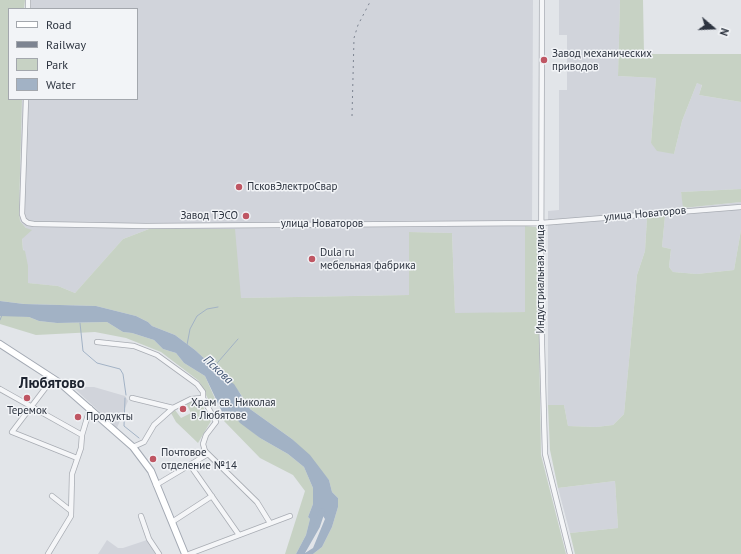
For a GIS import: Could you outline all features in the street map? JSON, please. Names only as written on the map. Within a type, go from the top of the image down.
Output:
[{"type":"main road","points":[[0,344],[53,378],[90,408],[133,447],[151,472],[184,554]]},
{"type":"street","name":"Индустриальная улица","points":[[542,0],[541,223],[545,454],[570,554]]},
{"type":"street","name":"улица Новаторов","points":[[26,100],[22,214],[24,220],[28,223],[154,226],[541,223],[741,206]]},
{"type":"street","points":[[97,342],[134,346],[158,355],[197,384],[203,392],[203,398],[216,422],[210,427],[204,441],[204,448],[208,454],[258,502],[270,523]]},
{"type":"street","points":[[53,378],[12,432],[77,458]]},
{"type":"street","points":[[0,389],[82,435]]},
{"type":"street","points":[[132,398],[173,408]]},
{"type":"street","points":[[133,447],[144,442],[154,425],[173,408],[191,399],[203,398]]},
{"type":"street","points":[[48,554],[71,516],[72,474],[81,448],[82,435],[90,408]]},
{"type":"street","points":[[156,485],[208,454]]},
{"type":"street","points":[[190,465],[240,535]]},
{"type":"street","points":[[52,496],[71,510]]},
{"type":"street","points":[[172,522],[212,496]]},
{"type":"street","points":[[141,516],[149,539],[159,554]]},
{"type":"street","points":[[184,554],[290,516]]},
{"type":"shaded area","points":[[25,0],[533,0],[532,226],[525,226],[526,312],[455,314],[452,233],[409,232],[409,295],[241,298],[149,229],[123,239],[75,293],[58,286],[27,283],[22,239],[26,228],[20,221],[19,211],[22,100],[138,100],[138,8],[25,8]]},
{"type":"shaded area","points":[[559,0],[620,0],[618,76],[656,78],[651,143],[674,154],[682,121],[697,83],[702,84],[699,95],[741,102],[741,189],[681,192],[684,208],[741,202],[741,230],[734,270],[697,274],[673,272],[669,267],[671,249],[662,247],[665,216],[647,218],[645,251],[637,275],[624,414],[613,425],[596,427],[568,426],[564,405],[548,405],[548,211],[559,210],[559,90],[567,90],[567,35],[559,35]]},
{"type":"shaded area","points":[[94,387],[125,396],[128,401],[117,428],[74,388]]},
{"type":"shaded area","points":[[615,481],[618,528],[570,533],[558,488]]},
{"type":"shaded area","points":[[107,540],[118,548],[123,548],[147,540],[156,554],[98,554]]},
{"type":"green space","points":[[0,0],[25,0],[24,8],[8,8],[8,100],[22,100],[19,211],[20,221],[26,228],[32,230],[22,239],[23,250],[25,251],[28,266],[28,283],[58,286],[75,293],[123,239],[149,229],[235,229],[241,298],[409,295],[409,232],[452,233],[455,313],[525,312],[525,226],[537,228],[541,455],[566,554],[313,554],[322,547],[332,527],[338,507],[338,498],[332,492],[329,480],[292,439],[250,409],[240,393],[223,375],[210,368],[207,361],[195,350],[175,335],[152,326],[148,322],[136,316],[96,306],[24,304],[0,301]]},
{"type":"green space","points":[[620,0],[643,0],[644,54],[741,54],[741,102],[699,95],[702,85],[697,83],[682,121],[674,154],[657,151],[651,143],[656,78],[618,76]]},
{"type":"green space","points":[[741,189],[741,202],[683,208],[681,192]]},
{"type":"green space","points":[[665,216],[662,247],[671,249],[669,267],[673,272],[697,274],[734,270],[741,230],[741,554],[575,554],[570,533],[618,528],[615,481],[558,488],[550,450],[548,405],[564,405],[568,426],[596,427],[613,425],[624,414],[637,275],[645,251],[647,218]]},
{"type":"green space","points":[[8,315],[29,317],[39,321],[57,323],[107,322],[123,332],[132,333],[154,340],[163,349],[176,353],[184,363],[205,376],[216,401],[212,407],[199,381],[161,352],[126,338],[95,332],[36,335],[0,324],[0,316]]},
{"type":"green space","points":[[190,400],[199,400],[211,421],[198,443],[176,422],[171,413],[175,410],[181,418],[191,413],[186,403]]},
{"type":"green space","points":[[223,415],[234,416],[260,438],[288,454],[304,467],[313,488],[313,504],[308,517],[310,519],[306,535],[296,554],[285,554],[305,491],[293,475],[260,458],[224,421]]},
{"type":"water","points":[[0,301],[24,304],[96,306],[136,316],[148,322],[152,326],[175,335],[207,361],[211,369],[234,384],[250,409],[292,439],[310,455],[329,480],[332,492],[338,498],[338,507],[332,527],[322,547],[313,554],[296,554],[306,535],[310,519],[308,517],[313,504],[313,488],[304,467],[288,454],[260,438],[240,423],[234,416],[228,414],[224,416],[205,376],[184,363],[176,353],[163,349],[154,340],[132,333],[123,332],[107,322],[57,323],[39,321],[29,317],[0,316]],"holes":[[[323,516],[325,519],[313,548],[305,553],[304,548],[315,532],[316,521]]]},
{"type":"waterway","points":[[187,345],[190,329],[197,316],[207,309],[218,307]]},
{"type":"waterway","points":[[0,320],[2,315]]},
{"type":"waterway","points":[[80,323],[83,351],[97,363],[120,369],[123,374],[126,395]]},
{"type":"waterway","points":[[212,369],[238,339]]},
{"type":"waterway","points":[[125,398],[124,426],[139,438]]},
{"type":"waterway","name":"Пскова","points":[[301,554],[317,526],[322,511]]},
{"type":"railway","points":[[352,116],[354,38],[358,25],[371,0]]},
{"type":"place","name":"Завод механических приводов","points":[[544,60]]},
{"type":"place","name":"ПсковЭлектроСвар","points":[[239,187]]},
{"type":"place","name":"Завод ТЭСО","points":[[246,216]]},
{"type":"place","name":"Dula ru мебельная фабрика","points":[[312,259]]},
{"type":"place","name":"Теремок","points":[[27,398]]},
{"type":"place","name":"Храм св. Николая в Любятове","points":[[183,409]]},
{"type":"place","name":"Продукты","points":[[78,417]]},
{"type":"place","name":"Почтовое отделение №14","points":[[153,459]]},
{"type":"district","name":"Любятово","points":[[52,384]]}]
